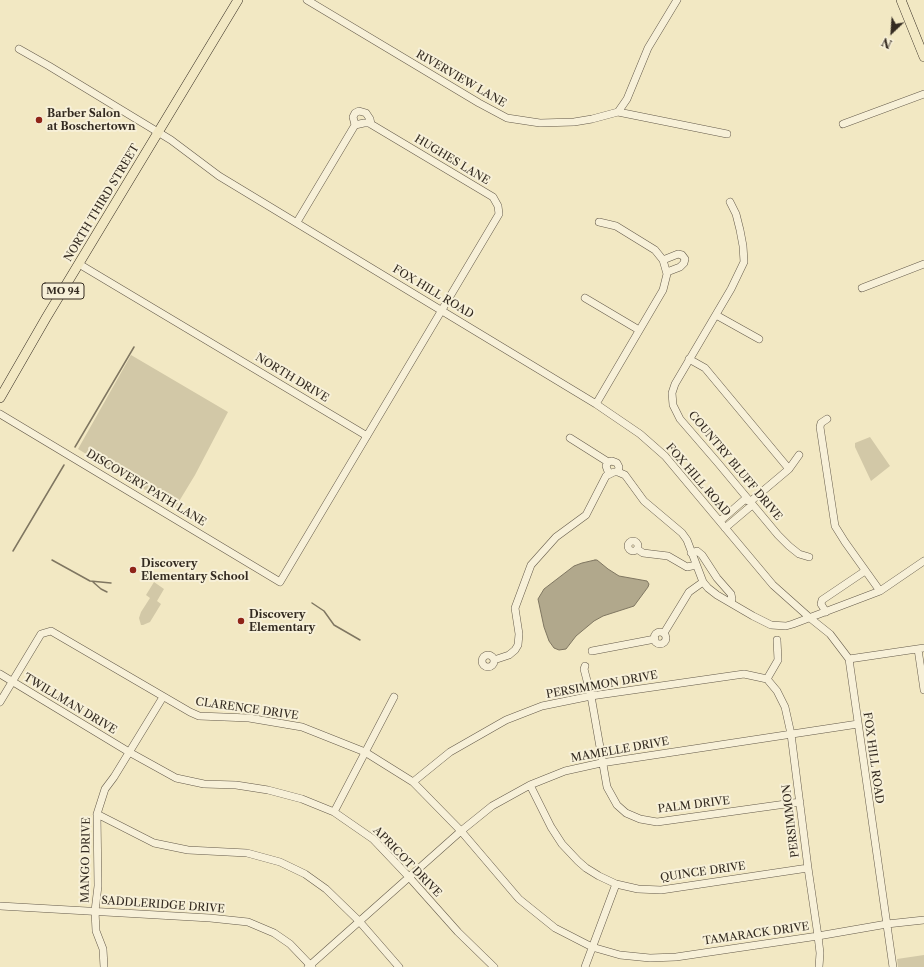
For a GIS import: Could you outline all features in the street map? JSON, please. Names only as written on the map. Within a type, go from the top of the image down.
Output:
[{"type":"main road","name":"NORTH THIRD STREET","points":[[0,398],[238,0]]},
{"type":"main road","points":[[901,0],[924,57]]},
{"type":"street","name":"RIVERVIEW LANE","points":[[307,0],[472,99],[507,118],[540,123],[574,122],[618,112],[727,134]]},
{"type":"street","points":[[618,112],[628,99],[648,48],[677,0]]},
{"type":"street","name":"FOX HILL ROAD","points":[[19,49],[158,132],[184,149],[219,176],[596,404],[640,434],[665,456],[773,585],[830,634],[849,659],[893,967]]},
{"type":"street","points":[[843,124],[924,94]]},
{"type":"street","name":"HUGHES LANE","points":[[296,222],[355,125],[353,117],[355,113],[359,111],[366,114],[370,119],[371,124],[493,197],[498,206],[500,214],[442,310]]},
{"type":"street","points":[[355,125],[364,123],[371,124]]},
{"type":"street","name":"COUNTRY BLUFF DRIVE","points":[[730,202],[736,214],[740,230],[744,262],[716,315],[675,384],[672,393],[673,405],[675,413],[789,546],[799,554],[809,557]]},
{"type":"street","points":[[596,404],[663,290],[666,284],[667,272],[663,260],[655,250],[616,226],[599,222]]},
{"type":"street","points":[[663,260],[678,254],[682,255],[685,259],[684,263],[680,267],[667,272]]},
{"type":"street","name":"NORTH DRIVE","points":[[79,264],[367,436]]},
{"type":"street","points":[[862,288],[924,264]]},
{"type":"street","points":[[585,298],[639,330]]},
{"type":"street","points":[[367,436],[442,310]]},
{"type":"street","points":[[716,315],[759,339]]},
{"type":"street","points":[[689,359],[705,368],[789,469]]},
{"type":"street","name":"DISCOVERY PATH LANE","points":[[0,414],[280,582],[367,436]]},
{"type":"street","points":[[827,419],[821,423],[820,426],[834,520],[840,534],[880,591]]},
{"type":"street","points":[[570,438],[608,462],[612,461],[617,463],[619,467],[618,472]]},
{"type":"street","points":[[720,521],[744,500],[750,501],[789,469],[799,455]]},
{"type":"street","points":[[608,462],[606,466],[609,474]]},
{"type":"street","points":[[494,660],[509,655],[515,650],[518,644],[519,634],[515,606],[531,565],[556,537],[586,515],[603,481],[609,474],[618,472],[625,475],[644,501],[682,533],[687,540],[703,582],[717,595],[771,625],[786,626],[880,591],[924,561]]},
{"type":"street","points":[[725,528],[751,506],[750,501]]},
{"type":"street","points":[[637,549],[643,553],[668,556],[687,567],[696,565]]},
{"type":"street","points":[[691,553],[697,551],[702,555],[717,578],[731,594],[731,603]]},
{"type":"street","points":[[826,612],[821,604],[822,600],[865,571]]},
{"type":"street","points":[[592,651],[655,639],[655,635],[658,632],[664,633],[689,592],[703,582]]},
{"type":"street","name":"CLARENCE DRIVE","points":[[0,702],[41,634],[51,630],[163,697],[199,716],[249,718],[302,727],[365,752],[413,782],[461,831],[519,899],[556,928],[592,947]]},
{"type":"street","points":[[766,679],[778,660],[777,640]]},
{"type":"street","points":[[849,659],[921,649],[924,690]]},
{"type":"street","name":"PALM DRIVE","points":[[585,666],[584,669],[607,787],[618,805],[626,813],[640,819],[657,822],[800,802]]},
{"type":"street","name":"TWILLMAN DRIVE","points":[[0,674],[129,752]]},
{"type":"street","name":"PERSIMMON DRIVE","points":[[413,782],[450,752],[506,720],[542,706],[590,696],[744,674],[766,679]]},
{"type":"street","name":"PERSIMMON","points":[[766,679],[777,691],[785,707],[791,734],[818,936],[820,953],[819,967]]},
{"type":"street","name":"MANGO DRIVE","points":[[104,967],[103,949],[96,931],[95,912],[98,886],[97,814],[105,789],[163,697]]},
{"type":"street","points":[[334,812],[394,697]]},
{"type":"street","name":"MAMELLE DRIVE","points":[[310,966],[461,831],[492,806],[530,785],[565,771],[602,763],[858,724]]},
{"type":"street","name":"APRICOT DRIVE","points":[[129,752],[176,778],[204,784],[236,785],[268,790],[302,799],[334,812],[373,839],[462,936],[494,967]]},
{"type":"street","name":"QUINCE DRIVE","points":[[530,785],[551,827],[562,844],[586,868],[616,884],[638,889],[661,890],[808,868]]},
{"type":"street","points":[[97,814],[148,840],[170,847],[188,850],[247,853],[280,862],[305,874],[326,889],[359,921],[399,967]]},
{"type":"street","points":[[585,967],[616,884]]},
{"type":"street","name":"SADDLERIDGE DRIVE","points":[[0,906],[248,922],[274,933],[290,944],[310,966]]},
{"type":"street","name":"TAMARACK DRIVE","points":[[592,947],[620,954],[650,958],[676,957],[887,924],[924,920]]},
{"type":"shaded area","points":[[131,355],[228,412],[195,475],[175,508],[78,449]]},
{"type":"shaded area","points":[[870,437],[890,466],[871,481],[855,447],[855,443]]},
{"type":"shaded area","points":[[595,560],[619,576],[647,581],[649,584],[648,587],[634,606],[603,616],[594,621],[576,636],[566,649],[559,650],[554,648],[549,641],[544,627],[538,599],[544,589],[574,566]]},
{"type":"shaded area","points":[[154,582],[164,589],[157,601],[161,604],[150,622],[141,625],[139,618],[150,598],[146,595]]},
{"type":"shaded area","points":[[924,955],[924,967],[898,967],[897,959]]},
{"type":"waterway","points":[[75,447],[134,347]]},
{"type":"waterway","points":[[13,551],[64,465]]},
{"type":"waterway","points":[[52,560],[90,581],[111,583]]},
{"type":"waterway","points":[[93,582],[107,592]]},
{"type":"waterway","points":[[312,603],[324,611],[334,625],[360,640]]},
{"type":"place","name":"Barber Salon at Boschertown","points":[[39,120]]},
{"type":"place","name":"Discovery Elementary School","points":[[133,570]]},
{"type":"place","name":"Discovery Elementary","points":[[241,621]]}]
